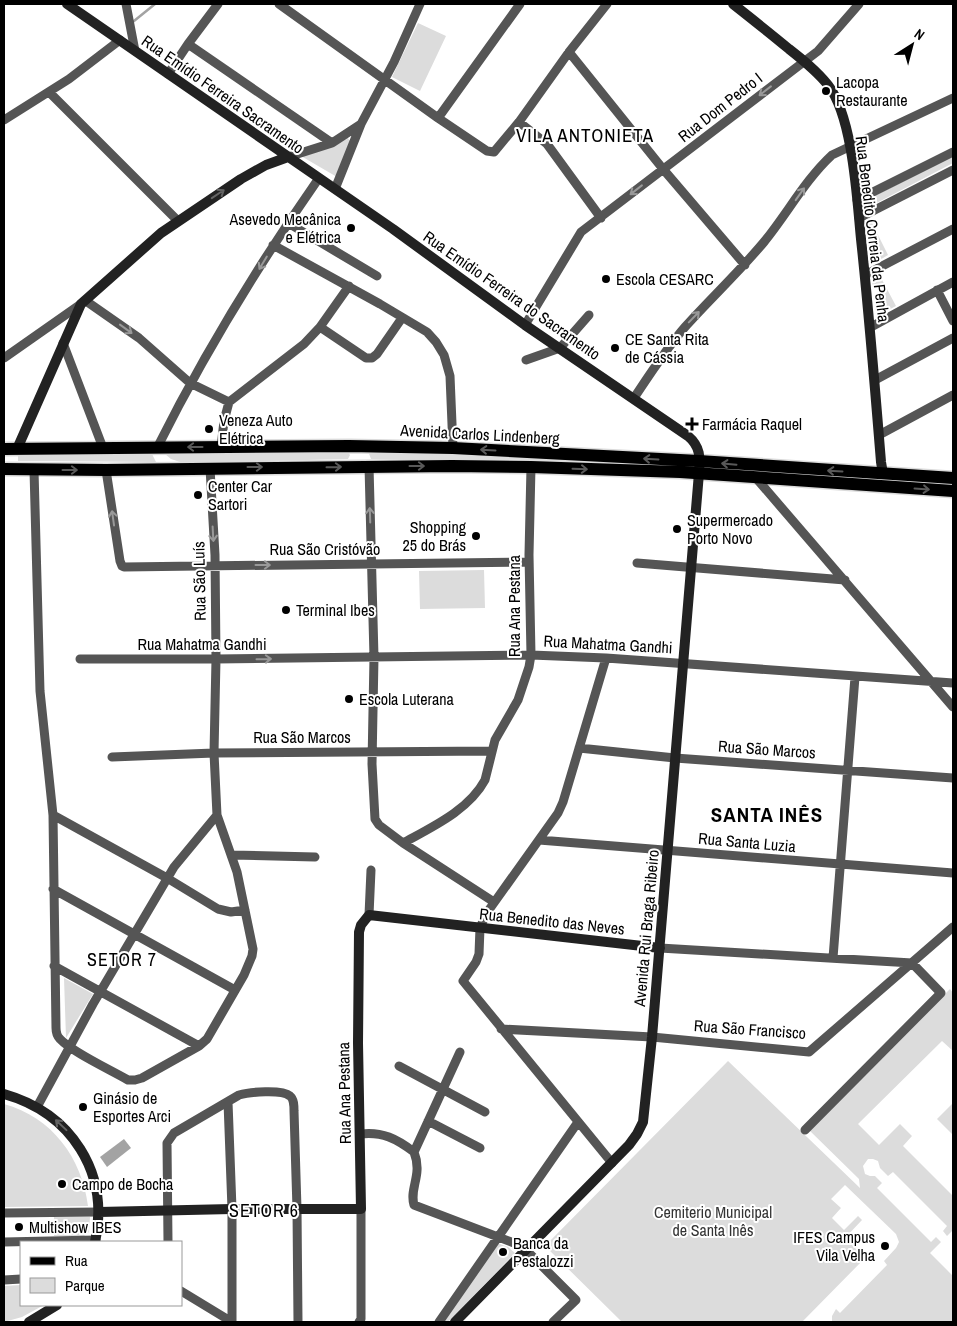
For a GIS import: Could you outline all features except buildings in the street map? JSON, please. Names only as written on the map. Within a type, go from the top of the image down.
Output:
[{"type":"main road","name":"Avenida Carlos Lindenberg","points":[[4,449],[349,446],[453,448],[885,480],[953,491]]},
{"type":"main road","points":[[349,446],[362,455],[368,466]]},
{"type":"main road","points":[[157,448],[163,460],[175,469]]},
{"type":"main road","points":[[4,461],[8,461],[17,449]]},
{"type":"main road","name":"Avenida Carlos Lindenberg","points":[[4,469],[106,470],[368,466],[699,467],[756,478],[821,481],[953,478]]},
{"type":"street","name":"Rua Emídio Ferreira Sacramento","points":[[67,4],[363,208]]},
{"type":"street","points":[[126,4],[135,51]]},
{"type":"street","points":[[168,74],[218,4]]},
{"type":"street","points":[[279,4],[438,118],[487,151],[494,152],[519,122],[569,52],[607,4]]},
{"type":"street","points":[[335,189],[361,124],[385,80],[420,4]]},
{"type":"street","points":[[438,118],[520,4]]},
{"type":"street","name":"Rua Benedito Correia da Penha","points":[[734,4],[814,70],[829,85],[836,97],[850,147],[857,200],[885,480]]},
{"type":"street","name":"Rua Dom Pedro I","points":[[526,325],[581,232],[664,170],[826,43],[859,4]]},
{"type":"street","points":[[4,120],[49,92],[120,40]]},
{"type":"street","points":[[188,44],[332,143]]},
{"type":"street","points":[[569,52],[664,170],[745,265]]},
{"type":"street","points":[[49,92],[178,221]]},
{"type":"street","points":[[634,398],[685,327],[745,265],[780,223],[814,174],[832,155],[952,100]]},
{"type":"street","points":[[519,122],[547,144],[601,218]]},
{"type":"street","points":[[4,358],[84,303],[161,233],[241,179],[266,165],[332,143],[361,124]]},
{"type":"street","points":[[344,136],[352,137],[354,144]]},
{"type":"street","points":[[857,200],[953,152]]},
{"type":"street","points":[[859,218],[953,170]]},
{"type":"street","points":[[157,448],[190,383],[273,246],[319,178]]},
{"type":"street","name":"Rua Emídio Ferreira do Sacramento","points":[[363,208],[526,325],[692,440],[699,451],[699,467]]},
{"type":"street","points":[[288,223],[377,276]]},
{"type":"street","points":[[865,275],[953,229]]},
{"type":"street","points":[[273,246],[349,286],[427,332],[436,342],[448,364],[450,376],[453,448]]},
{"type":"street","points":[[871,327],[953,282]]},
{"type":"street","points":[[221,447],[224,420],[229,402],[304,344],[320,328],[349,286]]},
{"type":"street","points":[[937,290],[953,321]]},
{"type":"street","points":[[17,449],[63,343],[84,303]]},
{"type":"street","points":[[84,303],[139,338],[190,383],[229,402]]},
{"type":"street","points":[[526,360],[560,348],[589,315]]},
{"type":"street","points":[[320,328],[366,358],[372,358],[377,354],[402,318]]},
{"type":"street","points":[[874,380],[953,338]]},
{"type":"street","points":[[63,343],[103,448]]},
{"type":"street","points":[[879,434],[953,395]]},
{"type":"street","points":[[368,466],[374,657],[372,751],[374,814],[379,825],[403,843],[494,902]]},
{"type":"street","name":"Rua Ana Pestana","points":[[403,843],[441,822],[476,794],[486,780],[498,732],[518,700],[531,655],[529,562],[531,467]]},
{"type":"street","name":"Avenida Rui Braga Ribeiro","points":[[455,1322],[527,1251],[629,1145],[637,1134],[642,1122],[660,948],[699,467]]},
{"type":"street","name":"Rua São Luís","points":[[199,1046],[211,1032],[244,975],[253,950],[237,872],[217,815],[214,753],[215,565],[210,468]]},
{"type":"street","points":[[34,470],[40,691],[53,815],[54,966],[57,1034],[60,1039],[71,1047],[128,1080],[142,1078],[199,1046]]},
{"type":"street","name":"Rua São Cristóvão","points":[[106,470],[122,566],[529,562]]},
{"type":"street","points":[[756,478],[953,707]]},
{"type":"street","points":[[637,564],[845,580]]},
{"type":"street","name":"Rua Mahatma Gandhi","points":[[80,659],[531,655],[683,663],[953,683]]},
{"type":"street","points":[[606,658],[580,748],[558,813],[494,902],[480,928],[479,954],[472,969],[463,981],[612,1163]]},
{"type":"street","points":[[833,958],[855,677]]},
{"type":"street","name":"Rua São Marcos","points":[[580,748],[675,758],[953,778]]},
{"type":"street","name":"Rua São Marcos","points":[[112,757],[214,753],[492,751]]},
{"type":"street","points":[[53,815],[218,909],[231,912],[245,910]]},
{"type":"street","points":[[37,1107],[166,878],[217,815]]},
{"type":"street","name":"Rua Santa Luzia","points":[[539,840],[953,873]]},
{"type":"street","points":[[231,854],[315,857]]},
{"type":"street","name":"Rua Ana Pestana","points":[[360,1321],[359,932],[361,925],[369,915],[370,870]]},
{"type":"street","points":[[53,889],[235,990]]},
{"type":"street","name":"Rua Benedito das Neves","points":[[369,915],[660,948],[912,963]]},
{"type":"street","name":"Rua São Francisco","points":[[501,1028],[652,1037],[809,1052],[953,927]]},
{"type":"street","points":[[805,1130],[941,993],[912,963]]},
{"type":"street","points":[[54,966],[199,1046]]},
{"type":"street","points":[[460,1052],[414,1152],[418,1168],[413,1200],[414,1205],[517,1244],[527,1251],[576,1300],[554,1322]]},
{"type":"street","points":[[399,1066],[485,1112]]},
{"type":"street","points":[[168,1241],[167,1143],[170,1138],[181,1128],[239,1095],[250,1092],[284,1093],[290,1095],[293,1102],[297,1208],[298,1322]]},
{"type":"street","points":[[4,1094],[37,1107],[53,1118],[66,1130],[81,1150],[95,1184],[99,1212],[95,1241]]},
{"type":"street","points":[[228,1102],[232,1209],[232,1322]]},
{"type":"street","points":[[428,1121],[480,1148]]},
{"type":"street","points":[[439,1322],[578,1122]]},
{"type":"street","points":[[360,1134],[372,1133],[392,1137],[414,1152]]},
{"type":"street","points":[[4,1213],[297,1208],[361,1209]]},
{"type":"street","points":[[4,1242],[20,1242]]},
{"type":"street","points":[[4,1280],[20,1279]]},
{"type":"street","points":[[182,1291],[232,1322]]},
{"type":"street","points":[[29,1322],[42,1319],[56,1306]]},
{"type":"green space","points":[[418,23],[446,36],[420,91],[392,77]]},
{"type":"green space","points":[[347,137],[352,143],[337,177],[301,156]]},
{"type":"green space","points":[[953,156],[953,163],[869,207],[864,206],[865,201]]},
{"type":"green space","points":[[869,217],[888,255],[873,264],[870,262],[866,222]]},
{"type":"green space","points":[[879,274],[896,306],[879,315],[876,312],[875,300],[884,299],[883,288],[873,289],[872,279]]},
{"type":"green space","points":[[347,451],[350,455],[348,459],[183,463],[171,459],[165,454]]},
{"type":"green space","points":[[368,451],[593,457],[593,460],[371,459]]},
{"type":"green space","points":[[152,454],[156,462],[18,461],[18,455]]},
{"type":"green space","points":[[484,570],[485,608],[420,609],[419,571]]},
{"type":"green space","points":[[64,978],[93,994],[66,1038]]},
{"type":"green space","name":"Cemiterio Municipal de Santa Inês","points":[[950,989],[953,993],[953,1051],[942,1041],[858,1124],[879,1145],[900,1124],[912,1136],[903,1146],[953,1196],[953,1230],[947,1236],[943,1231],[947,1226],[893,1172],[888,1176],[880,1168],[878,1161],[873,1159],[868,1159],[863,1166],[865,1174],[875,1176],[882,1183],[877,1188],[931,1242],[936,1237],[941,1242],[930,1253],[953,1276],[953,1322],[832,1322],[832,1316],[836,1309],[840,1313],[887,1265],[884,1261],[899,1242],[896,1234],[845,1185],[831,1199],[841,1208],[832,1218],[844,1230],[858,1216],[862,1220],[845,1238],[865,1258],[802,1322],[622,1322],[545,1246],[728,1061],[860,1188],[859,1179],[809,1130]]},
{"type":"green space","points":[[953,1103],[953,1135],[937,1119]]},
{"type":"green space","points":[[4,1104],[21,1110],[37,1119],[62,1142],[79,1172],[85,1188],[88,1206],[4,1207]]},
{"type":"green space","points":[[54,1217],[90,1217],[89,1232],[84,1236],[54,1236]]},
{"type":"green space","points":[[497,1243],[508,1247],[515,1253],[448,1322],[445,1322],[443,1320]]},
{"type":"green space","points":[[20,1285],[20,1306],[42,1306],[22,1317],[4,1322],[4,1286]]},
{"type":"shaded area","points":[[124,1139],[131,1148],[107,1167],[100,1157]]},
{"type":"waterway","points":[[134,21],[155,4]]},
{"type":"place","name":"Lacopa Restaurante","points":[[826,91]]},
{"type":"place","name":"Asevedo Mecânica e Elétrica","points":[[351,228]]},
{"type":"place","name":"Escola CESARC","points":[[606,279]]},
{"type":"place","name":"CE Santa Rita de Cássia","points":[[615,348]]},
{"type":"place","name":"Farmácia Raquel","points":[[692,424]]},
{"type":"place","name":"Veneza Auto Elétrica","points":[[209,429]]},
{"type":"place","name":"Center Car Sartori","points":[[198,495]]},
{"type":"place","name":"Supermercado Porto Novo","points":[[677,529]]},
{"type":"place","name":"Shopping 25 do Brás","points":[[476,536]]},
{"type":"place","name":"Terminal Ibes","points":[[286,610]]},
{"type":"place","name":"Escola Luterana","points":[[349,699]]},
{"type":"place","name":"Ginásio de Esportes Arci","points":[[83,1107]]},
{"type":"place","name":"Campo de Bocha","points":[[62,1184]]},
{"type":"place","name":"Multishow IBES","points":[[19,1227]]},
{"type":"place","name":"IFES Campus Vila Velha","points":[[885,1246]]},
{"type":"place","name":"Banca da Pestalozzi","points":[[503,1252]]},
{"type":"district","name":"VILA ANTONIETA","points":[[585,135]]},
{"type":"district","name":"SANTA INÊS","points":[[767,814]]},
{"type":"district","name":"SETOR 7","points":[[122,959]]},
{"type":"district","name":"SETOR 6","points":[[264,1210]]}]
